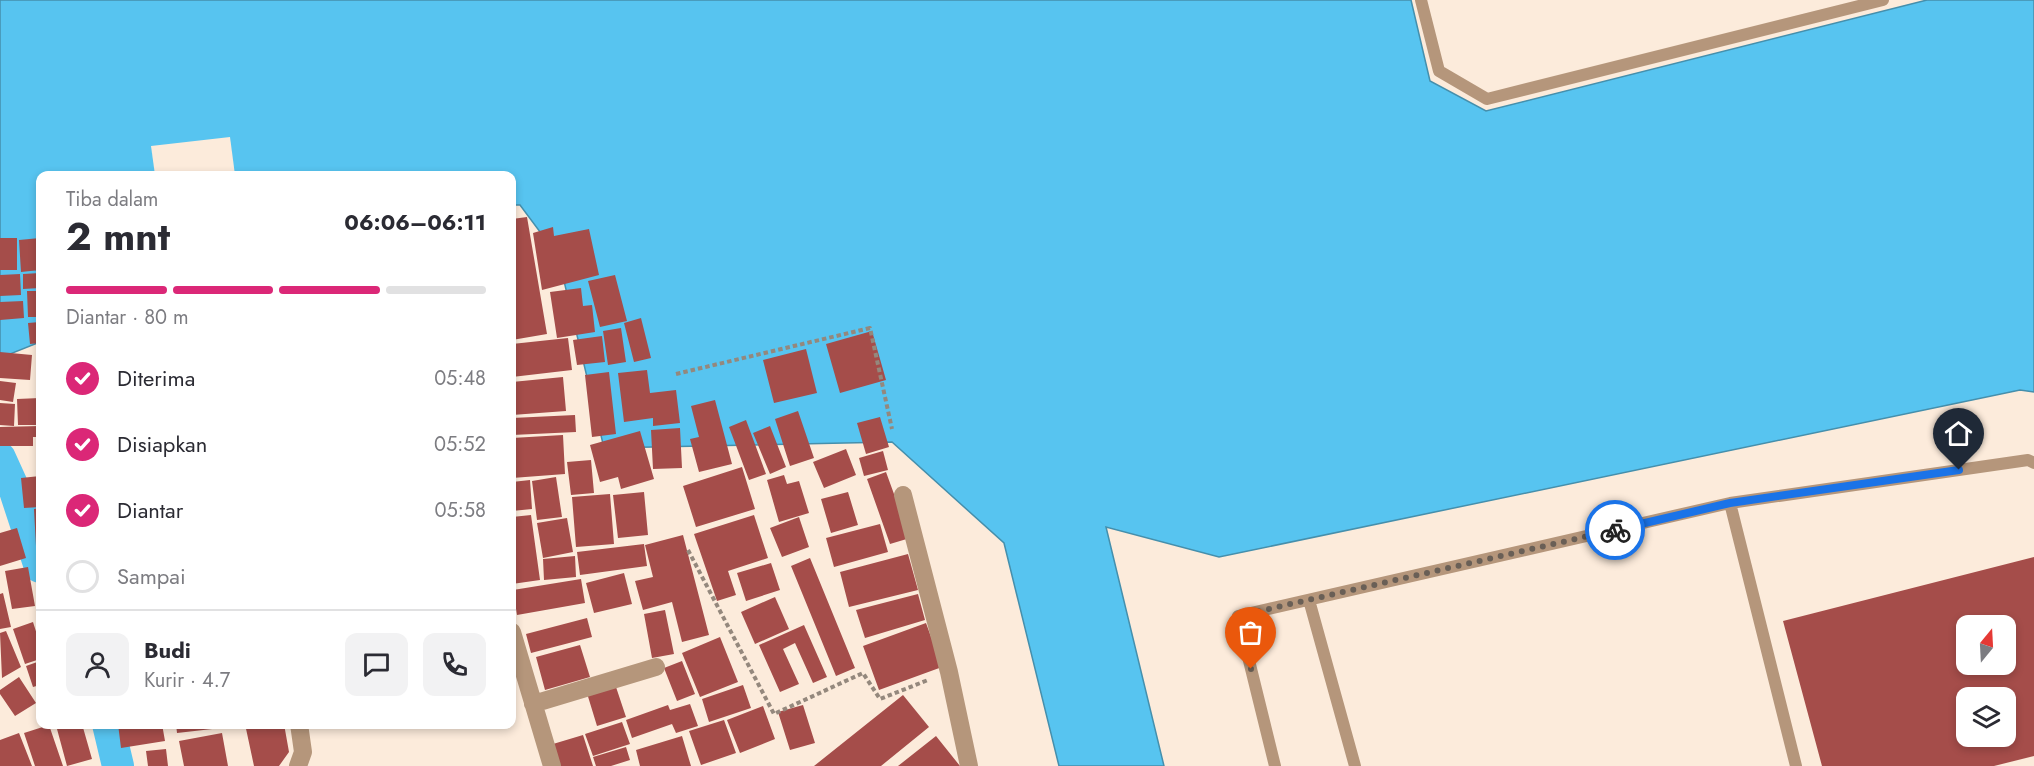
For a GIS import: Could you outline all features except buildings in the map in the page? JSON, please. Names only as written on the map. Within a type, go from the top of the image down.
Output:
[{"type":"street","points":[[903,495],[949,672],[969,766]]},
{"type":"street","points":[[516,646],[552,766]]},
{"type":"street","points":[[533,704],[656,668]]},
{"type":"street","points":[[298,766],[303,752],[300,729]]},
{"type":"lane","points":[[1421,0],[1439,71],[1487,99],[1883,0]]},
{"type":"lane","points":[[1275,766],[1238,616],[1730,503],[2028,460],[2034,463]]},
{"type":"lane","points":[[1730,503],[1796,766]]},
{"type":"lane","points":[[1309,600],[1354,766]]},
{"type":"path","points":[[676,374],[870,328],[892,429]]},
{"type":"path","points":[[688,550],[774,714],[863,673],[880,699],[949,672]]},
{"type":"water","points":[[0,0],[1411,0],[1430,81],[1486,111],[1927,0],[2034,0],[2034,392],[2020,390],[1219,557],[1106,527],[1164,766],[1059,766],[1004,543],[892,442],[604,448],[558,256],[520,205],[516,205],[516,171],[36,171],[36,242],[24,244],[36,270],[36,344],[0,358]]},
{"type":"pier","points":[[230,137],[234,171],[154,171],[151,146]]},
{"type":"waterway","points":[[0,458],[15,491],[36,555]]},
{"type":"waterway","points":[[109,729],[118,766]]},
{"type":"way so far","points":[[1251,669],[1238,616],[1615,530]]},
{"type":"route","points":[[1615,530],[1730,503],[1959,470]]}]
